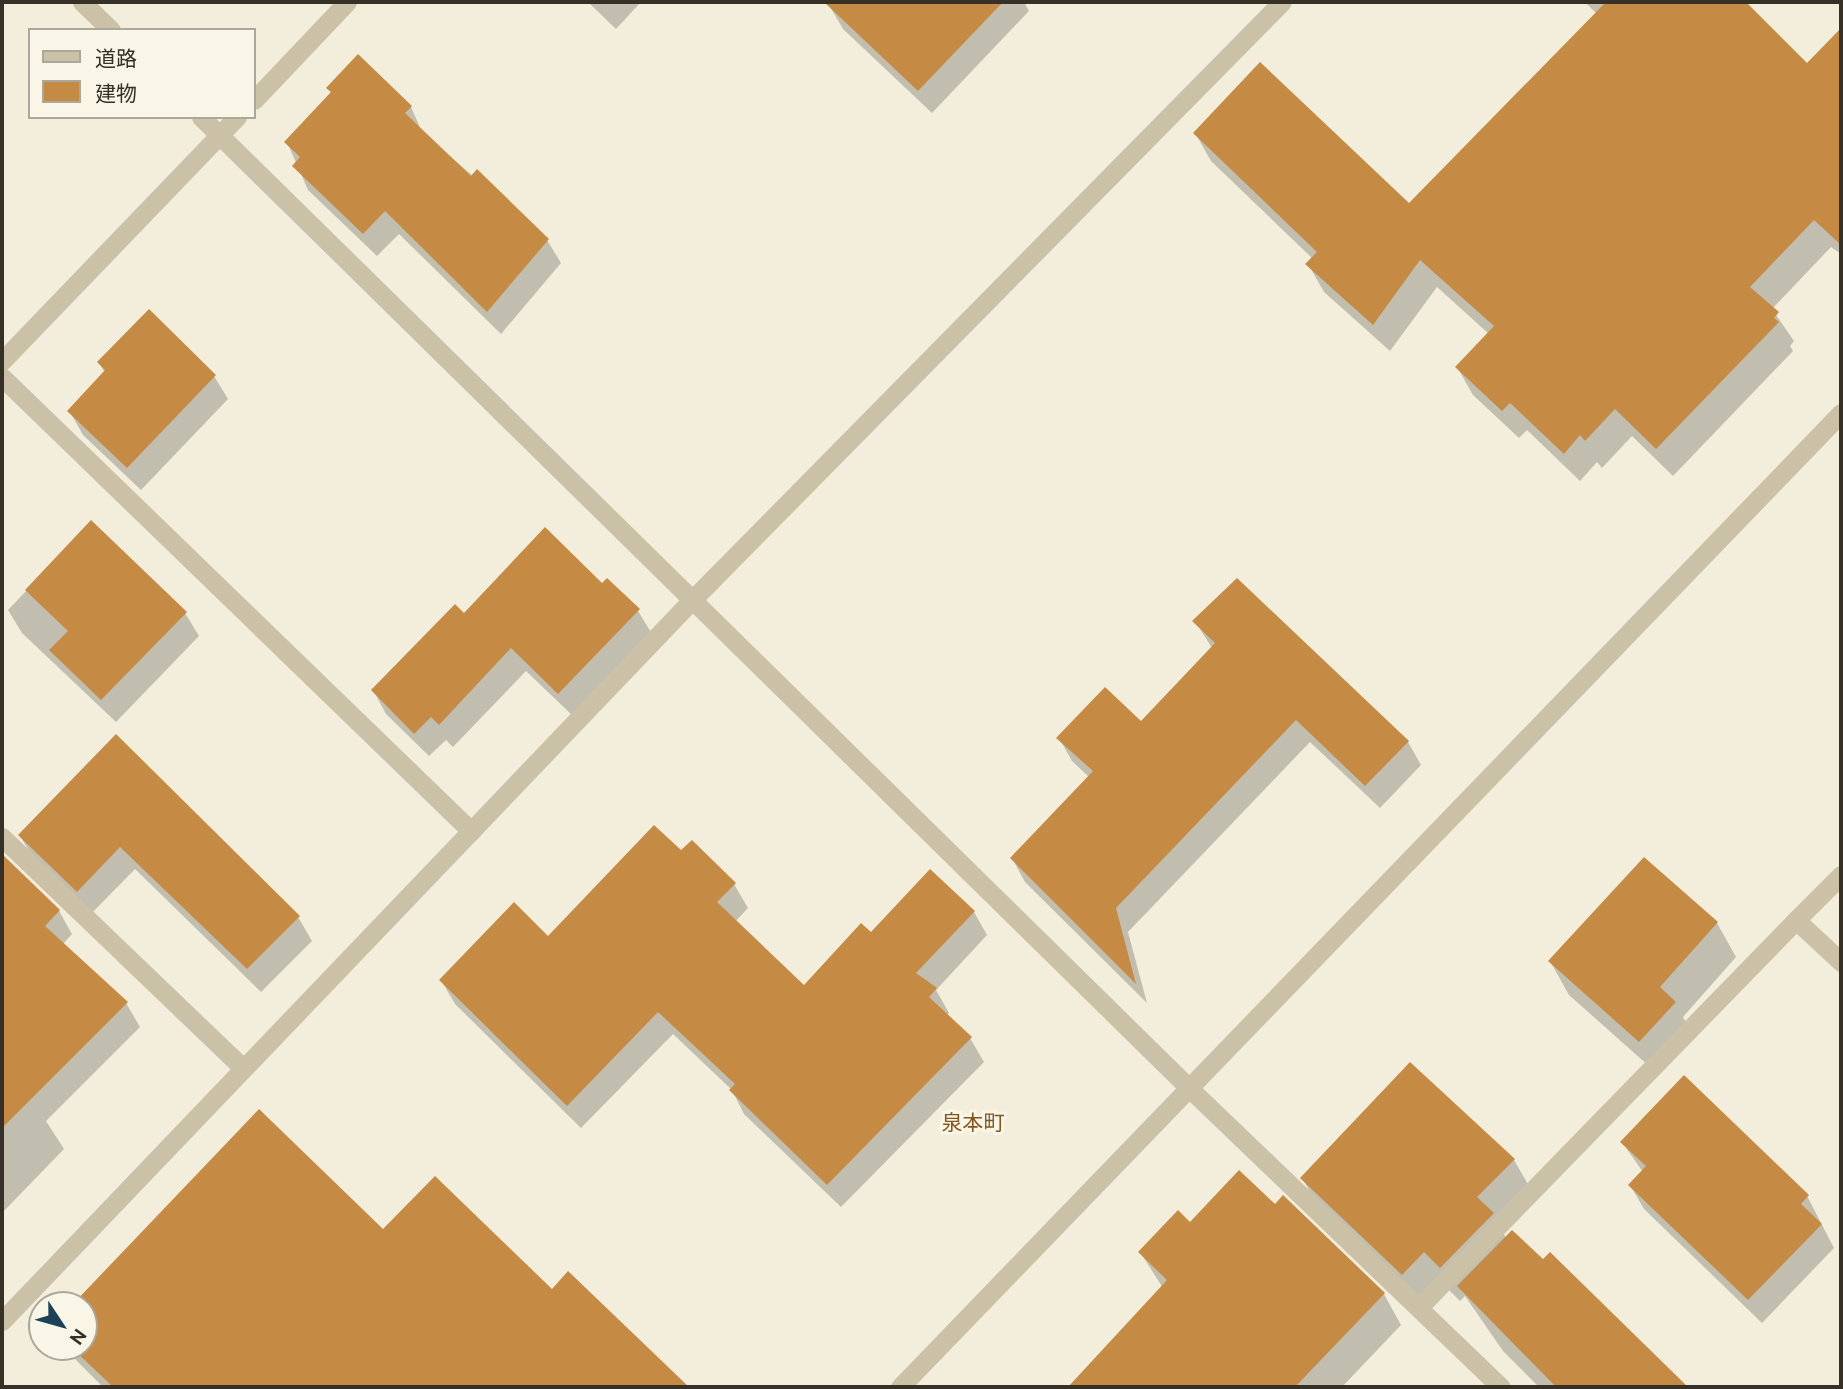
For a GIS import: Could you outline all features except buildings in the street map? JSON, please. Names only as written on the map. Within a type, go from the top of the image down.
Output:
[{"type":"street","points":[[82,2],[109,28]]},
{"type":"street","points":[[256,98],[347,2]]},
{"type":"street","points":[[6,1308],[243,1068],[691,601],[1282,2]]},
{"type":"street","points":[[203,119],[1189,1088],[1501,1387]]},
{"type":"street","points":[[2,361],[235,119]]},
{"type":"street","points":[[2,377],[471,831]]},
{"type":"street","points":[[900,1387],[1841,413]]},
{"type":"street","points":[[2,837],[243,1068]]},
{"type":"street","points":[[1419,1307],[1841,875]]},
{"type":"street","points":[[1796,920],[1841,962]]},
{"type":"district","name":"泉本町","points":[[973,1122]]}]
